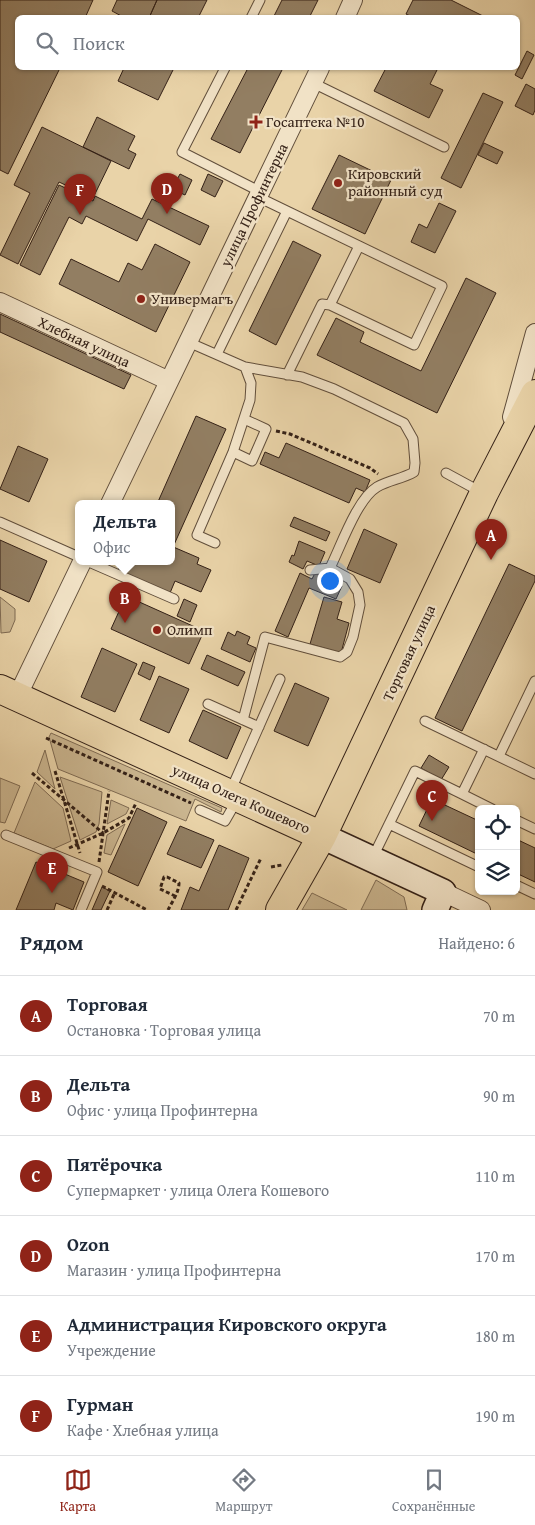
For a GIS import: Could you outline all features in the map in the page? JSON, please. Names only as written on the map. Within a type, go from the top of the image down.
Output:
[{"type":"main road","name":"Торговая улица","points":[[280,910],[322,836],[489,485],[532,402]]},
{"type":"main road","name":"улица Олега Кошевого","points":[[9,693],[322,836]]},
{"type":"street","points":[[346,15],[353,0]]},
{"type":"street","name":"улица Профинтерна","points":[[112,500],[317,75]]},
{"type":"street","name":"Хлебная улица","points":[[0,302],[169,381]]},
{"type":"street","points":[[489,485],[518,402],[525,365],[535,333]]},
{"type":"street","points":[[9,693],[80,565]]},
{"type":"street","name":"улица Олега Кошевого","points":[[322,836],[372,859],[439,901],[481,910]]},
{"type":"lane","points":[[252,15],[260,0]]},
{"type":"lane","points":[[224,70],[182,152],[287,211],[442,286],[414,345],[330,304],[322,304],[287,375]]},
{"type":"lane","points":[[317,75],[444,147]]},
{"type":"lane","points":[[217,354],[287,211]]},
{"type":"lane","points":[[330,304],[359,246]]},
{"type":"lane","points":[[188,342],[245,367],[302,377],[334,389],[404,423],[413,439],[414,472],[376,487],[362,501],[330,568]]},
{"type":"lane","points":[[216,542],[197,535],[233,452],[250,400],[251,383],[245,367]]},
{"type":"lane","points":[[233,452],[252,460],[266,428],[244,419]]},
{"type":"lane","points":[[446,473],[489,485]]},
{"type":"lane","points":[[0,522],[75,555]]},
{"type":"lane","points":[[97,565],[174,599]]},
{"type":"lane","points":[[243,720],[265,638],[340,656],[347,652],[353,637],[360,605],[358,592],[350,579],[330,568],[310,570]]},
{"type":"lane","points":[[200,810],[225,821],[259,727],[280,679]]},
{"type":"lane","points":[[498,756],[535,680]]},
{"type":"lane","points":[[208,704],[259,727]]},
{"type":"lane","points":[[424,720],[535,774]]},
{"type":"lane","points":[[462,794],[484,749]]},
{"type":"lane","points":[[372,859],[415,771],[484,805]]},
{"type":"lane","points":[[520,822],[535,829]]},
{"type":"lane","points":[[389,824],[475,865]]},
{"type":"lane","points":[[6,835],[85,867],[95,877],[81,910]]},
{"type":"lane","points":[[520,887],[535,894]]},
{"type":"path","points":[[266,428],[290,434],[370,468],[390,481]]},
{"type":"path","points":[[46,738],[191,803],[200,810]]},
{"type":"path","points":[[55,771],[85,867]]},
{"type":"path","points":[[32,773],[103,833]]},
{"type":"path","points":[[108,791],[95,877],[115,892],[147,910]]},
{"type":"path","points":[[54,855],[103,833],[129,818],[136,803]]},
{"type":"path","points":[[236,910],[262,858]]},
{"type":"path","points":[[168,910],[175,896],[180,886],[179,883],[164,877],[160,889],[175,896]]},
{"type":"path","points":[[107,910],[115,892]]},
{"type":"shaded area","points":[[0,597],[15,609],[15,620],[10,632],[1,633]]},
{"type":"shaded area","points":[[51,733],[222,808],[221,812],[195,799],[186,821],[58,769],[49,737]]},
{"type":"shaded area","points":[[45,750],[55,789],[37,772]]},
{"type":"shaded area","points":[[60,777],[102,792],[99,824],[96,832],[80,840]]},
{"type":"shaded area","points":[[0,778],[20,786],[5,823],[0,822]]},
{"type":"shaded area","points":[[35,782],[63,808],[71,841],[53,849],[14,833]]},
{"type":"shaded area","points":[[111,800],[129,808],[126,814],[107,824]]},
{"type":"shaded area","points":[[125,824],[111,855],[104,853],[107,835]]},
{"type":"shaded area","points":[[376,880],[404,897],[407,910],[361,910]]},
{"type":"shaded area","points":[[312,893],[347,910],[302,910]]},
{"type":"building","points":[[0,0],[93,0],[86,15],[15,15],[15,70],[59,70],[8,174],[0,170]]},
{"type":"building","points":[[117,0],[157,0],[150,15],[119,15],[112,11]]},
{"type":"building","points":[[157,0],[207,0],[200,15],[150,15]]},
{"type":"building","points":[[282,0],[318,0],[310,15],[274,15]]},
{"type":"building","points":[[413,0],[451,0],[481,15],[408,15],[406,14]]},
{"type":"building","points":[[527,51],[534,55],[522,79],[515,75],[518,70],[520,70],[520,65]]},
{"type":"building","points":[[123,70],[173,70],[158,100],[118,81]]},
{"type":"building","points":[[247,70],[282,70],[240,153],[211,139]]},
{"type":"building","points":[[385,70],[437,70],[430,84],[443,90],[429,118],[374,91]]},
{"type":"building","points":[[526,84],[535,89],[535,110],[533,115],[515,106]]},
{"type":"building","points":[[483,93],[503,102],[461,188],[441,178]]},
{"type":"building","points":[[97,117],[135,136],[128,150],[136,154],[129,169],[83,147]]},
{"type":"building","points":[[42,127],[111,161],[93,198],[59,182],[18,264],[0,255],[30,193],[14,185]]},
{"type":"building","points":[[484,143],[503,152],[497,164],[478,155]]},
{"type":"building","points":[[339,155],[391,180],[365,234],[312,209]]},
{"type":"building","points":[[180,174],[192,180],[185,195],[172,189]]},
{"type":"building","points":[[208,174],[223,181],[215,197],[201,190]]},
{"type":"building","points":[[59,185],[93,201],[95,196],[142,219],[152,199],[209,226],[200,245],[148,219],[137,241],[86,216],[82,224],[69,217],[40,275],[20,265]]},
{"type":"building","points":[[439,203],[456,211],[435,253],[411,242],[419,224],[427,228]]},
{"type":"building","points":[[293,241],[321,255],[276,345],[249,331]]},
{"type":"building","points":[[155,244],[190,262],[156,332],[59,284],[71,259],[119,282],[128,263],[142,270]]},
{"type":"building","points":[[466,278],[496,293],[437,413],[317,355],[336,318],[364,332],[360,342],[421,371]]},
{"type":"building","points":[[0,314],[131,375],[124,389],[0,332]]},
{"type":"building","points":[[196,416],[226,429],[175,543],[175,500],[159,500]]},
{"type":"building","points":[[286,443],[370,480],[365,492],[356,488],[349,503],[260,464],[265,452],[279,458]]},
{"type":"building","points":[[18,446],[48,459],[29,502],[0,489]]},
{"type":"building","points":[[294,517],[330,532],[326,541],[290,526]]},
{"type":"building","points":[[364,529],[397,544],[380,583],[347,569]]},
{"type":"building","points":[[0,540],[47,561],[29,602],[0,589]]},
{"type":"building","points":[[299,541],[325,552],[319,566],[307,561],[303,569],[289,562],[292,555],[294,556]]},
{"type":"building","points":[[175,548],[199,558],[197,564],[211,570],[201,592],[175,581],[170,593],[118,570],[120,565],[175,565]]},
{"type":"building","points":[[509,564],[535,576],[535,581],[462,731],[435,718]]},
{"type":"building","points":[[300,573],[312,579],[315,573],[342,586],[336,599],[309,588],[288,637],[275,631]]},
{"type":"building","name":"Олимп","points":[[126,596],[204,631],[189,664],[111,629]]},
{"type":"building","points":[[324,597],[342,602],[337,619],[349,623],[341,653],[310,644]]},
{"type":"building","points":[[184,599],[197,605],[190,622],[177,616]]},
{"type":"building","points":[[237,631],[250,637],[247,644],[256,648],[250,662],[221,649],[228,632],[235,636]]},
{"type":"building","points":[[102,648],[137,664],[115,712],[81,697]]},
{"type":"building","points":[[207,655],[245,672],[238,686],[201,669]]},
{"type":"building","points":[[143,662],[155,667],[150,680],[138,674]]},
{"type":"building","points":[[159,676],[189,689],[169,733],[140,720]]},
{"type":"building","points":[[295,683],[329,698],[308,746],[274,731]]},
{"type":"building","points":[[203,710],[241,727],[227,759],[189,741]]},
{"type":"building","points":[[429,755],[449,767],[441,780],[421,768]]},
{"type":"building","points":[[432,799],[475,819],[475,853],[419,826]]},
{"type":"building","points":[[137,808],[167,822],[138,886],[108,872]]},
{"type":"building","points":[[180,826],[214,840],[201,868],[167,854]]},
{"type":"building","points":[[520,841],[535,848],[535,882],[520,875]]},
{"type":"building","points":[[219,845],[249,858],[228,910],[181,910],[190,887],[199,891]]},
{"type":"building","points":[[36,862],[84,882],[73,910],[56,903],[54,910],[16,910]]},
{"type":"building","points":[[102,887],[110,891],[101,910],[92,910]]},
{"type":"place","name":"Госаптека №10","points":[[256,122]]},
{"type":"place","name":"Кировский районный суд","points":[[338,183]]},
{"type":"place","name":"Ozon","points":[[167,214]]},
{"type":"place","name":"Гурман","points":[[80,215]]},
{"type":"place","name":"Универмагъ","points":[[141,299]]},
{"type":"place","name":"Торговая","points":[[491,560]]},
{"type":"place","name":"Дельта","points":[[125,623]]},
{"type":"place","name":"Олимп","points":[[157,630]]},
{"type":"place","name":"Пятёрочка","points":[[432,821]]},
{"type":"place","name":"Администрация Кировского округа","points":[[52,893]]}]
